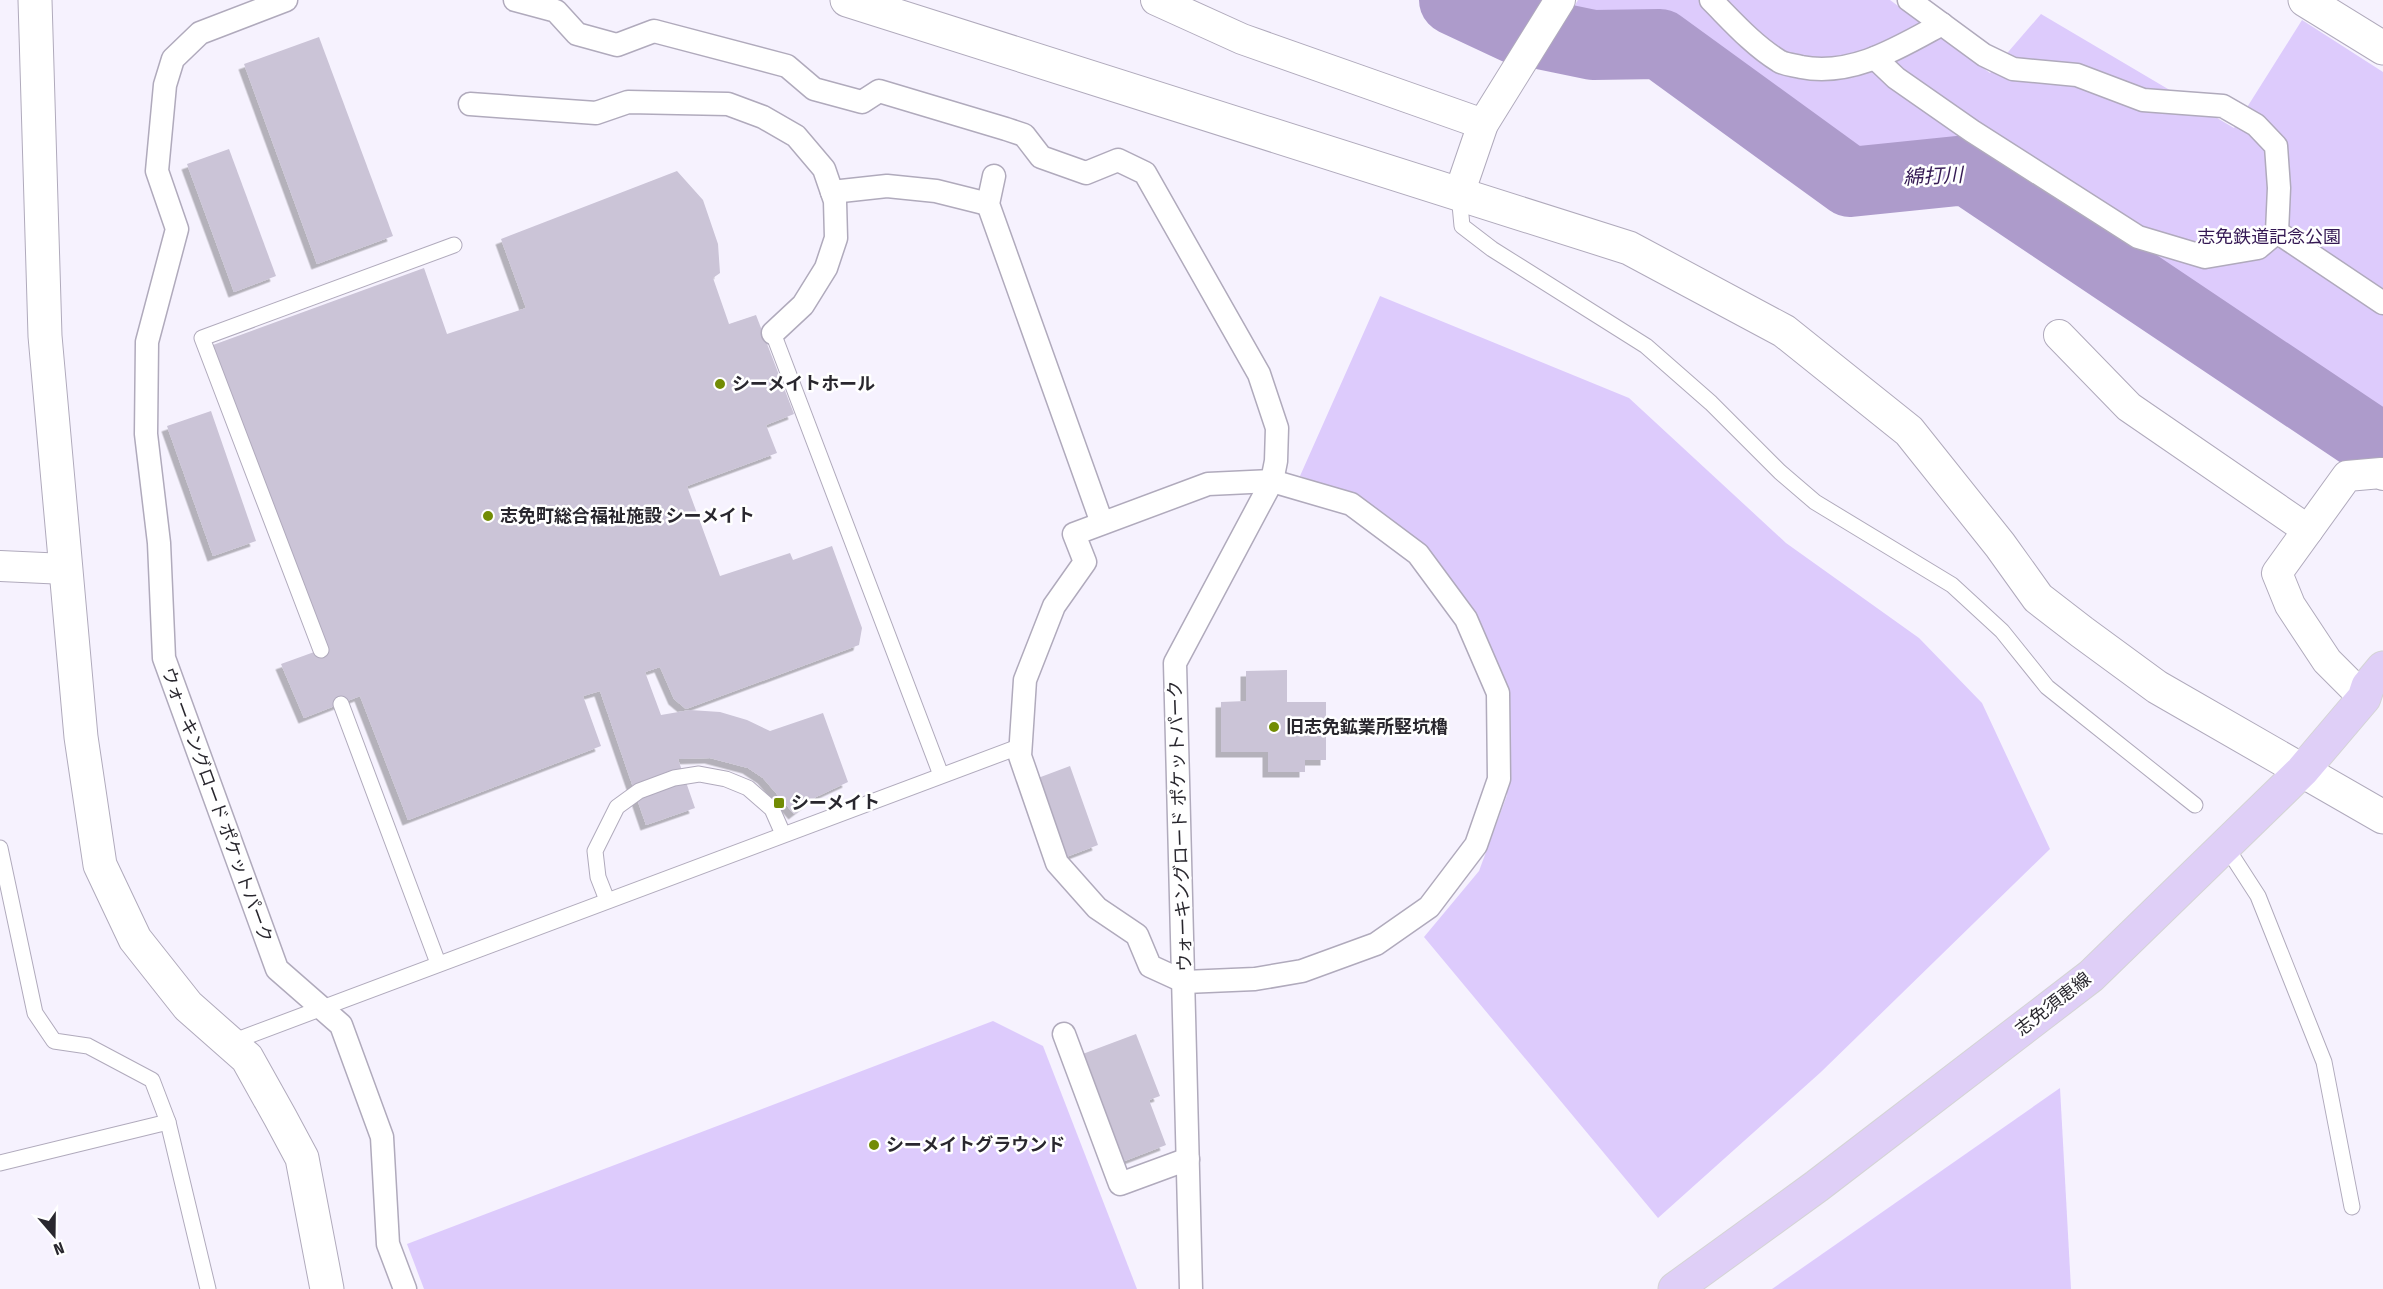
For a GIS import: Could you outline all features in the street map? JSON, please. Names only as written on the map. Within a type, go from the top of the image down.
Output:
[{"type":"main road","name":"志免須恵線","points":[[1676,1289],[1817,1186],[2091,976],[2302,771],[2364,698],[2367,686],[2383,668]]},
{"type":"street","points":[[35,0],[45,336],[81,737],[100,865],[135,939],[188,1006],[247,1058],[302,1158],[327,1289]]},
{"type":"street","name":"ウォーキングロード ポケットパーク","points":[[286,0],[200,33],[172,59],[165,85],[157,171],[177,229],[147,342],[146,434],[159,543],[164,658],[277,969],[341,1025],[382,1137],[388,1244],[405,1289]]},
{"type":"street","name":"ウォーキングロード ポケットパーク","points":[[515,0],[556,11],[577,34],[617,45],[654,31],[787,66],[814,89],[824,92],[862,102],[879,91],[1006,129],[1024,135],[1041,157],[1086,173],[1118,160],[1145,173],[1259,374],[1277,428],[1276,461],[1272,481],[1175,663],[1185,982],[1191,1289]]},
{"type":"street","points":[[847,0],[1629,248],[1784,332],[1909,431],[2000,545],[2038,598],[2157,687],[2383,817]]},
{"type":"street","points":[[1156,0],[1242,39],[1483,124]]},
{"type":"street","points":[[1459,194],[1483,124],[1560,0]]},
{"type":"street","points":[[1710,0],[1741,31],[1780,62],[1818,70],[1860,64],[1942,24]]},
{"type":"street","points":[[1875,58],[1896,78],[1972,131],[2138,237],[2205,257],[2258,248],[2277,232],[2279,188],[2276,146],[2256,125],[2223,106],[2143,100],[2077,75],[2013,69],[1984,56],[1909,0]]},
{"type":"street","points":[[2305,0],[2383,48]]},
{"type":"street","points":[[470,104],[596,113],[628,102],[728,104],[763,117],[796,136],[824,170],[835,201],[836,238],[826,268],[803,306],[773,333]]},
{"type":"street","points":[[994,176],[988,204],[1102,523]]},
{"type":"street","points":[[832,192],[887,186],[936,191],[988,204]]},
{"type":"street","points":[[2277,232],[2383,303]]},
{"type":"street","points":[[2059,335],[2128,407],[2308,530]]},
{"type":"street","points":[[2364,698],[2327,661],[2290,605],[2277,573],[2347,476],[2382,473]]},
{"type":"street","points":[[1272,481],[1351,504],[1418,554],[1466,619],[1498,693],[1499,779],[1476,845],[1429,907],[1376,944],[1302,971],[1255,979],[1185,982],[1150,966],[1137,935],[1097,908],[1057,863],[1020,756],[1025,680],[1054,606],[1085,562],[1074,534],[1102,523],[1208,484],[1272,481]]},
{"type":"street","points":[[0,566],[66,569]]},
{"type":"street","points":[[1064,1034],[1120,1184],[1188,1159]]},
{"type":"lane","points":[[1459,194],[1462,226],[1492,249],[1646,346],[1711,403],[1780,472],[1815,502],[1952,585],[2002,632],[2047,687],[2195,806]]},
{"type":"lane","points":[[321,650],[202,338],[454,245]]},
{"type":"lane","points":[[773,333],[941,775]]},
{"type":"lane","points":[[341,704],[438,963]]},
{"type":"lane","points":[[229,1043],[1021,746]]},
{"type":"lane","points":[[607,900],[598,877],[595,851],[617,807],[639,791],[674,778],[699,774],[726,779],[748,788],[772,809],[783,834]]},
{"type":"lane","points":[[2225,845],[2258,896],[2324,1062],[2352,1206]]},
{"type":"lane","points":[[0,848],[35,1013],[54,1041],[87,1046],[152,1080],[168,1122],[208,1289]]},
{"type":"lane","points":[[0,1163],[168,1122]]},
{"type":"green space","name":"志免鉄道記念公園","points":[[1578,0],[1890,0],[1990,73],[2041,14],[2234,128],[2302,20],[2383,72],[2383,462],[1962,154],[1848,174],[1640,29],[1559,32]]},
{"type":"green space","points":[[1380,296],[1629,398],[1786,543],[1919,638],[1982,703],[2050,849],[1821,1072],[1658,1218],[1424,937],[1479,871],[1507,795],[1507,692],[1364,500],[1300,476]]},
{"type":"green space","name":"シーメイトグラウンド","points":[[993,1021],[1043,1046],[1137,1289],[424,1289],[407,1244]]},
{"type":"green space","points":[[2060,1088],[2071,1289],[1772,1289]]},
{"type":"building","points":[[319,37],[393,236],[317,264],[244,64]]},
{"type":"building","points":[[229,149],[276,276],[234,292],[187,164]]},
{"type":"building","name":"志免町総合福祉施設 シーメイト","points":[[677,171],[703,200],[718,244],[720,273],[713,278],[729,324],[756,315],[794,414],[766,425],[777,453],[687,486],[720,576],[790,553],[793,560],[832,546],[862,628],[859,645],[686,709],[674,699],[660,667],[645,672],[661,715],[690,710],[720,712],[747,720],[770,731],[823,713],[848,782],[816,797],[794,814],[763,778],[748,768],[710,758],[678,759],[695,808],[646,825],[600,691],[583,696],[601,746],[408,820],[360,696],[304,718],[281,664],[328,647],[213,345],[424,268],[447,334],[526,308],[501,239]]},
{"type":"building","points":[[211,411],[256,541],[213,556],[167,426]]},
{"type":"building","name":"旧志免鉱業所竪坑櫓","points":[[1287,670],[1287,702],[1326,702],[1326,760],[1305,760],[1305,772],[1268,772],[1268,752],[1221,752],[1221,702],[1246,701],[1246,671]]},
{"type":"building","points":[[1070,766],[1098,845],[1066,857],[1038,778]]},
{"type":"building","points":[[1136,1034],[1160,1096],[1149,1100],[1166,1145],[1122,1162],[1080,1055]]},
{"type":"waterway","name":"綿打川","points":[[1454,0],[1516,29],[1593,45],[1660,44],[1850,182],[1967,170],[2383,449]]},
{"type":"place","name":"シーメイトホール","points":[[720,384]]},
{"type":"place","name":"志免町総合福祉施設 シーメイト","points":[[488,516]]},
{"type":"place","name":"旧志免鉱業所竪坑櫓","points":[[1274,727]]},
{"type":"place","name":"シーメイト","points":[[779,803]]},
{"type":"place","name":"シーメイトグラウンド","points":[[874,1145]]}]
